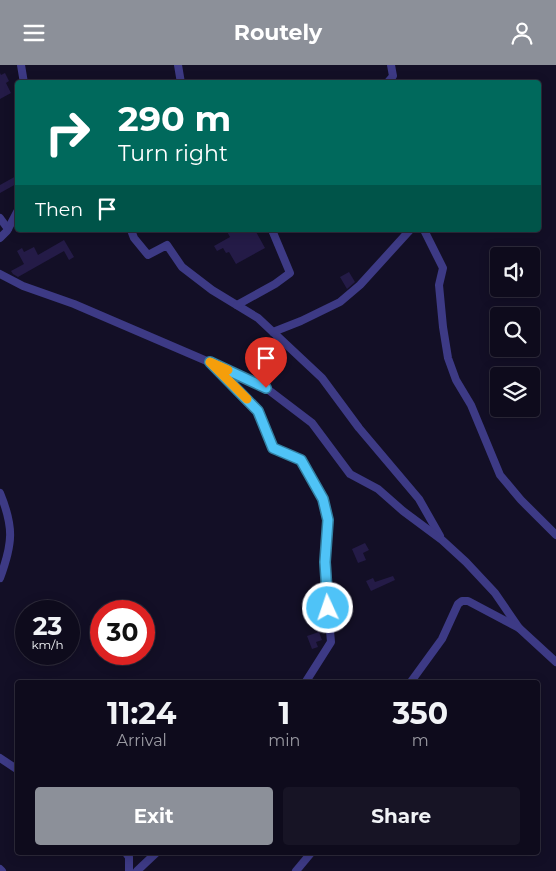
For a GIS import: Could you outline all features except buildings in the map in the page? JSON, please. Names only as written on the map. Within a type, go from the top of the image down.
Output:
[{"type":"street","points":[[21,65],[24,80]]},
{"type":"street","points":[[178,65],[180,80]]},
{"type":"street","points":[[390,80],[393,76],[391,65]]},
{"type":"street","points":[[0,239],[15,216]]},
{"type":"street","points":[[0,218],[8,229]]},
{"type":"street","points":[[132,232],[148,255],[167,245],[182,267],[212,290],[258,319],[322,379],[390,467],[419,499],[442,540]]},
{"type":"street","points":[[237,305],[290,273],[273,232]]},
{"type":"street","points":[[273,332],[302,321],[340,302],[360,285],[408,232]]},
{"type":"street","points":[[425,232],[443,268],[439,285],[442,327],[448,358],[456,380],[471,405],[500,475],[521,500],[556,535]]},
{"type":"street","points":[[0,274],[23,286],[74,304],[266,388],[312,423],[350,474],[378,489],[403,511],[442,540],[495,593],[519,628],[556,661]]},
{"type":"street","points":[[210,362],[258,411],[273,448],[301,460],[323,499],[328,520],[325,562],[332,642],[307,680]]},
{"type":"street","points":[[0,493],[9,514],[11,538],[6,562],[0,578]]},
{"type":"street","points":[[412,680],[442,639],[453,614],[462,601],[468,601],[519,628]]},
{"type":"street","points":[[0,758],[15,768]]},
{"type":"street","points":[[128,855],[129,871]]},
{"type":"street","points":[[137,871],[154,855]]},
{"type":"street","points":[[296,871],[309,855]]},
{"type":"slow traffic","points":[[228,370],[210,362],[247,399]]},
{"type":"route","points":[[266,388],[210,362],[258,411],[273,448],[301,460],[323,499],[328,520],[325,562],[328,608]]}]
